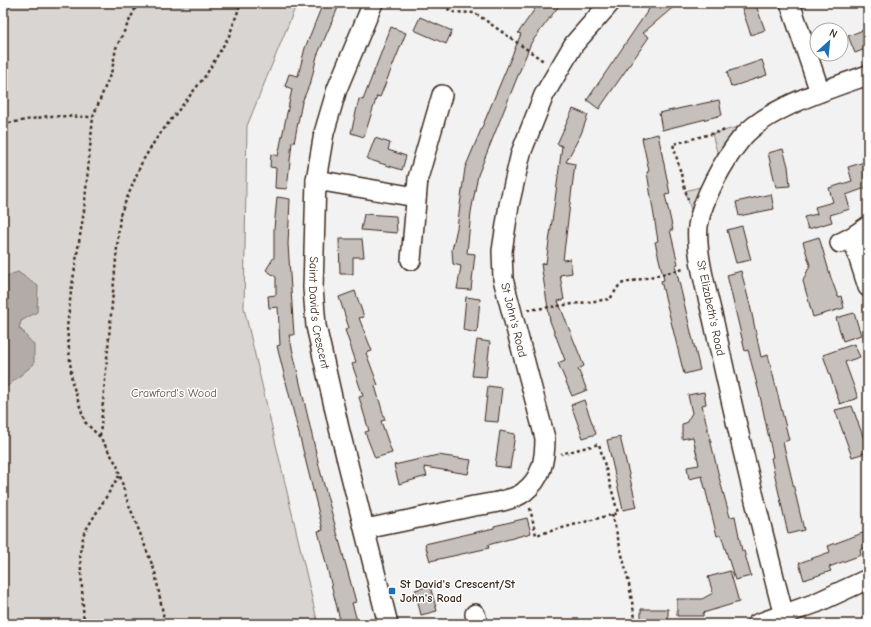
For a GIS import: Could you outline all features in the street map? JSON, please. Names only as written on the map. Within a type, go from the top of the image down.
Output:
[{"type":"street","name":"Saint David's Crescent","points":[[373,3],[337,89],[324,133],[316,180],[312,288],[316,326],[339,428],[388,624]]},
{"type":"street","name":"St John's Road","points":[[365,529],[500,501],[522,493],[542,470],[544,458],[544,438],[503,279],[502,251],[509,205],[521,153],[544,95],[574,44],[610,3]]},
{"type":"street","points":[[790,3],[820,92]]},
{"type":"street","name":"St Elizabeth's Road","points":[[785,620],[733,412],[702,265],[698,226],[709,194],[719,173],[741,138],[752,127],[780,110],[820,92],[868,75]]},
{"type":"street","points":[[411,260],[418,178],[442,95]]},
{"type":"street","points":[[316,180],[416,197]]},
{"type":"street","points":[[868,226],[846,240],[868,287]]},
{"type":"street","points":[[757,624],[785,620],[868,579]]},
{"type":"path","points":[[138,3],[116,48],[112,70],[93,117],[84,211],[71,292],[67,328],[72,382],[86,422],[100,437],[117,465],[155,572],[165,624]]},
{"type":"path","points":[[100,437],[120,215],[142,162],[156,139],[206,75],[229,36],[241,3]]},
{"type":"path","points":[[437,3],[453,12],[475,13],[558,71]]},
{"type":"path","points":[[3,124],[49,116],[93,117]]},
{"type":"path","points":[[698,226],[693,216],[685,191],[673,144],[727,130]]},
{"type":"path","points":[[512,313],[610,299],[620,284],[702,265]]},
{"type":"path","points":[[525,490],[536,535],[618,513],[599,444],[544,458]]},
{"type":"path","points":[[84,624],[80,553],[84,533],[120,476]]},
{"type":"path","points":[[612,514],[628,579],[636,624]]},
{"type":"green space","name":"Crawford's Wood","points":[[3,3],[297,3],[247,126],[244,308],[318,624],[3,624],[3,390],[25,333],[19,328],[21,321],[37,311],[18,273],[3,277]]},
{"type":"green space","points":[[742,126],[720,162],[712,134]]},
{"type":"green space","points":[[700,187],[693,216],[685,191]]},
{"type":"shaded area","points":[[18,272],[38,286],[37,312],[21,321],[19,328],[34,345],[34,364],[3,390],[3,277]]},
{"type":"building","points":[[323,3],[340,3],[317,56],[311,81],[302,102],[294,143],[292,142],[287,189],[275,188],[276,168],[270,167],[271,154],[278,156],[292,89],[285,86],[289,74],[298,76],[305,48]]},
{"type":"building","points":[[539,3],[561,3],[531,43],[478,175],[471,212],[467,253],[475,254],[471,290],[457,289],[461,266],[453,264],[452,250],[457,228],[465,168],[521,34],[518,33]]},
{"type":"building","points":[[653,3],[678,3],[643,33],[649,37],[599,109],[587,100]]},
{"type":"building","points":[[740,3],[755,3],[765,30],[751,35]]},
{"type":"building","points":[[420,17],[452,31],[446,44],[414,30]]},
{"type":"building","points":[[391,27],[406,33],[380,97],[377,96],[364,137],[351,133],[359,99],[363,100]]},
{"type":"building","points":[[868,28],[868,48],[855,53],[849,36]]},
{"type":"building","points":[[762,60],[767,75],[731,87],[727,72]]},
{"type":"building","points":[[719,100],[722,115],[662,130],[659,113]]},
{"type":"building","points":[[573,109],[588,115],[581,134],[566,162],[575,164],[563,260],[570,259],[572,273],[560,275],[564,300],[558,301],[584,366],[578,369],[587,390],[572,396],[558,363],[565,360],[550,321],[541,264],[546,263],[554,207],[562,146],[557,144]]},
{"type":"building","points":[[658,134],[670,194],[665,195],[673,230],[670,230],[678,264],[675,265],[700,370],[684,374],[661,281],[664,280],[655,242],[658,241],[647,172],[649,171],[642,138]]},
{"type":"building","points":[[375,138],[390,143],[388,150],[406,156],[402,170],[367,159]]},
{"type":"building","points":[[783,149],[788,166],[790,186],[776,187],[768,153]]},
{"type":"building","points":[[868,161],[868,187],[846,195],[850,209],[830,215],[832,222],[808,229],[804,217],[817,214],[815,207],[833,202],[829,188],[852,181],[848,167]]},
{"type":"building","points":[[771,194],[774,209],[739,216],[736,202]]},
{"type":"building","points":[[277,197],[290,199],[288,244],[294,335],[289,335],[320,470],[356,602],[352,603],[358,624],[341,624],[318,531],[323,530],[277,346],[280,345],[278,307],[269,308],[268,296],[276,295],[276,277],[266,270],[274,257],[274,229]]},
{"type":"building","points":[[364,214],[396,216],[397,233],[361,230]]},
{"type":"building","points":[[742,226],[751,260],[736,263],[727,230]]},
{"type":"building","points":[[819,237],[831,278],[838,297],[841,296],[844,308],[813,317],[803,281],[810,265],[803,242]]},
{"type":"building","points":[[339,239],[362,239],[364,257],[353,257],[353,274],[340,274]]},
{"type":"building","points":[[741,271],[761,357],[768,355],[789,440],[783,442],[804,530],[788,534],[771,458],[773,457],[760,396],[748,350],[745,351],[727,275]]},
{"type":"building","points":[[355,291],[364,317],[359,318],[372,351],[366,353],[378,385],[375,386],[385,420],[381,421],[392,453],[375,458],[365,432],[369,431],[359,397],[363,396],[352,364],[356,362],[345,330],[349,328],[339,297]]},
{"type":"building","points":[[466,297],[480,299],[477,333],[463,330]]},
{"type":"building","points":[[854,313],[861,335],[843,341],[836,318]]},
{"type":"building","points":[[477,340],[490,342],[486,377],[472,376]]},
{"type":"building","points":[[854,344],[860,357],[845,362],[858,398],[840,404],[823,355]]},
{"type":"building","points":[[488,386],[502,388],[498,422],[484,421]]},
{"type":"building","points":[[704,392],[706,404],[702,405],[720,481],[730,517],[735,516],[742,551],[744,551],[751,576],[735,580],[721,535],[717,536],[702,476],[689,479],[687,467],[699,465],[693,437],[682,439],[682,424],[686,423],[692,413],[688,395]]},
{"type":"building","points":[[584,400],[596,434],[583,438],[571,405]]},
{"type":"building","points":[[852,406],[864,439],[868,438],[868,452],[852,457],[835,410]]},
{"type":"building","points":[[500,431],[515,434],[510,468],[495,466]]},
{"type":"building","points":[[620,437],[637,507],[623,510],[607,440]]},
{"type":"building","points":[[438,455],[471,460],[468,474],[424,467],[427,476],[399,484],[394,465]]},
{"type":"building","points":[[527,518],[531,533],[488,545],[489,548],[430,561],[425,544],[494,528],[494,526]]},
{"type":"building","points":[[868,531],[868,547],[860,550],[861,555],[829,567],[831,571],[804,580],[799,563],[830,552],[828,546]]},
{"type":"building","points":[[730,571],[739,602],[703,613],[703,616],[677,616],[677,599],[702,599],[713,593],[708,577]]},
{"type":"building","points":[[430,586],[437,611],[421,615],[415,590]]},
{"type":"building","points":[[641,609],[668,609],[668,624],[641,624]]},
{"type":"place","name":"St David's Crescent/St John's Road","points":[[392,591]]}]
